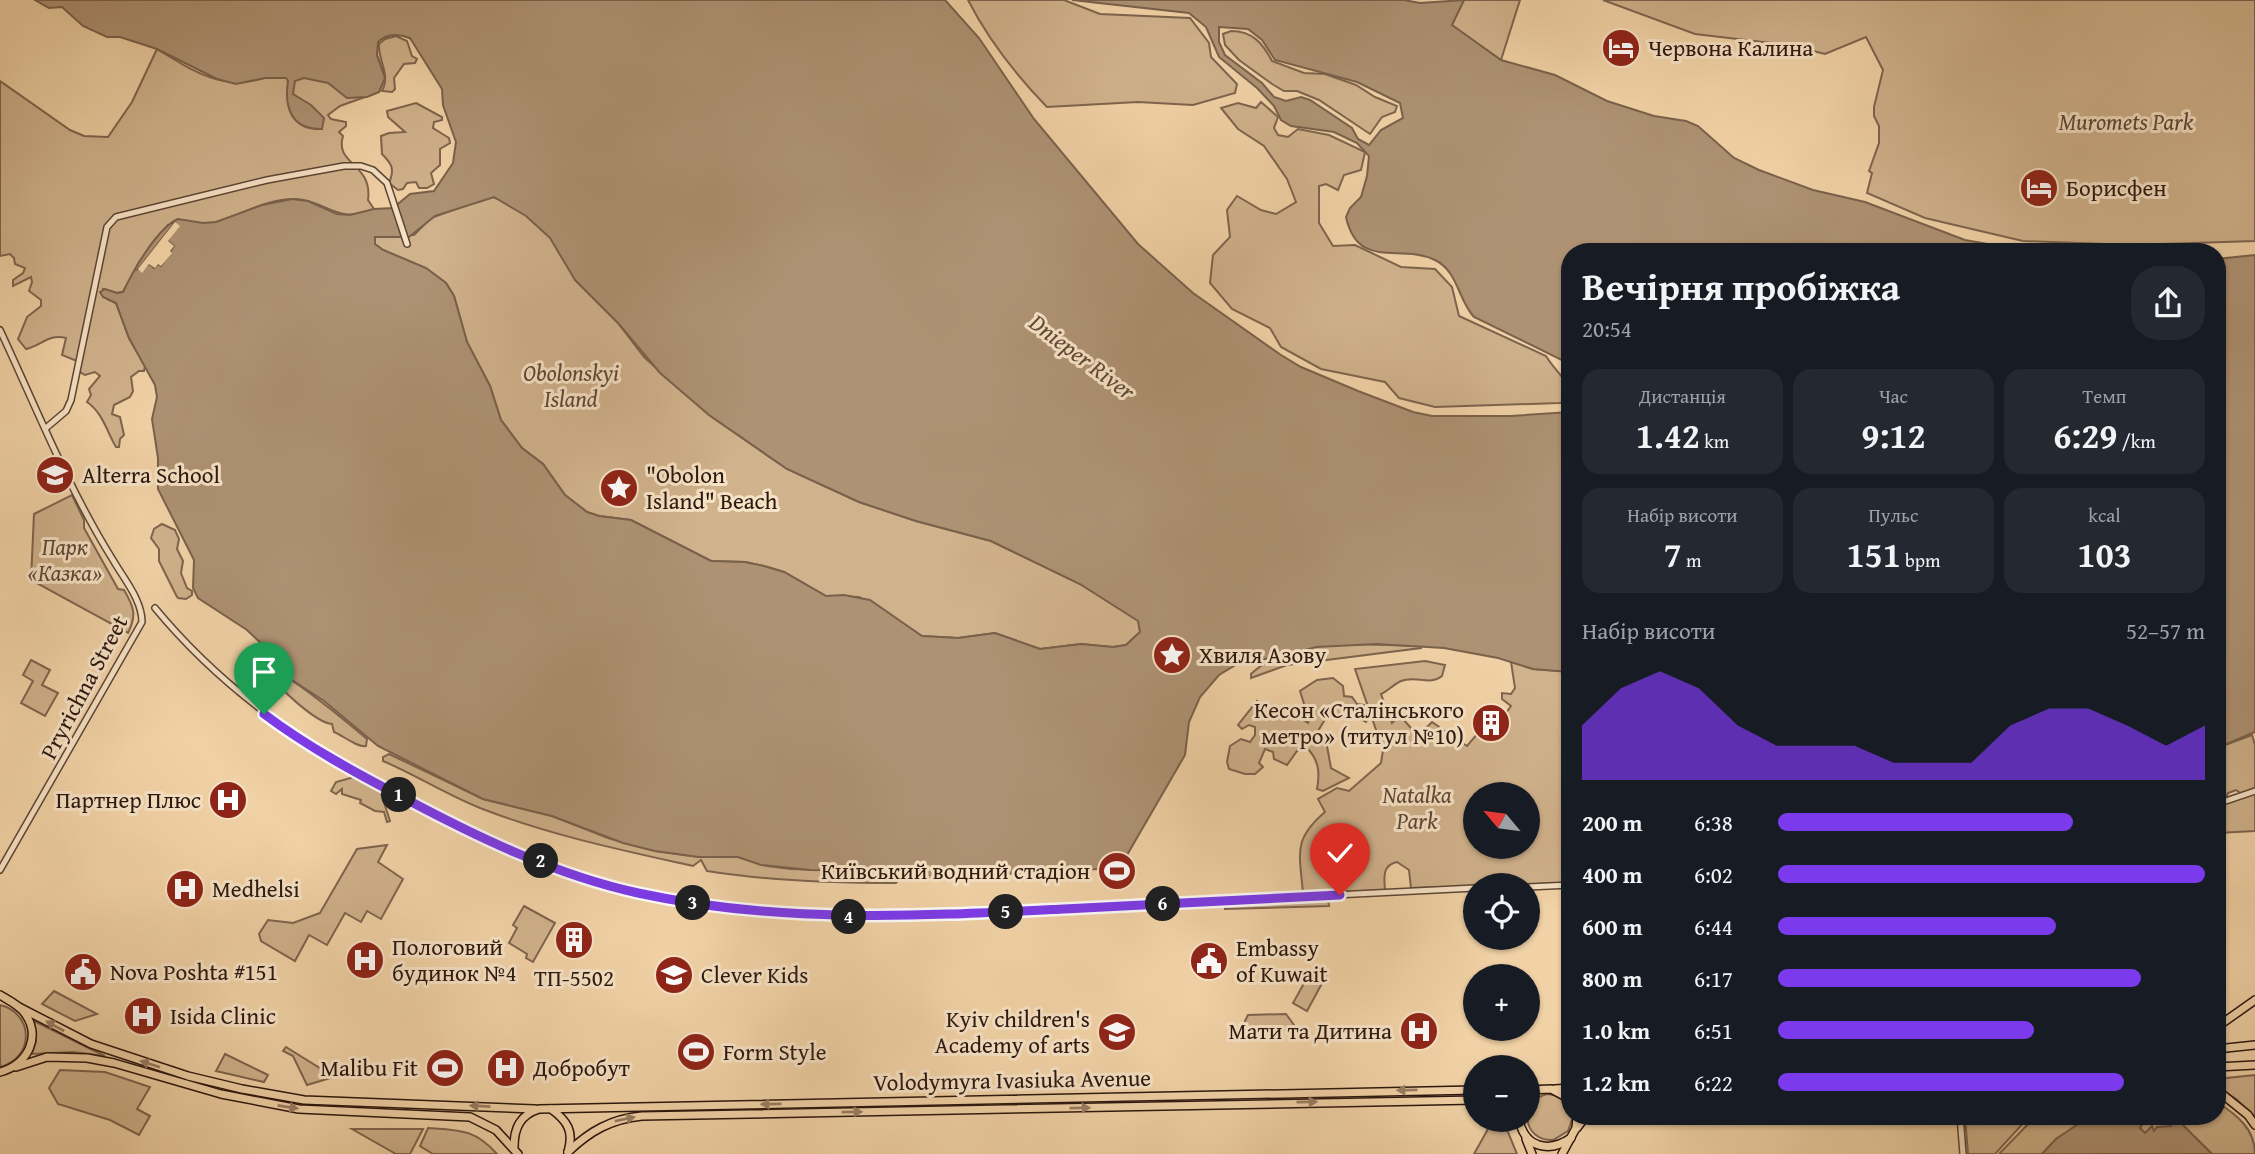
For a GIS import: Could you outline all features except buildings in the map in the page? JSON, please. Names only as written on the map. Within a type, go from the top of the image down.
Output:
[{"type":"main road","points":[[3,998],[91,1044],[188,1076],[242,1089],[304,1100],[540,1109]]},
{"type":"main road","points":[[2226,1021],[2255,1000]]},
{"type":"main road","points":[[0,1078],[29,1052],[32,1032],[30,1021],[19,1006]]},
{"type":"main road","points":[[2226,1048],[2255,1045]]},
{"type":"main road","points":[[0,1072],[47,1057],[87,1058],[114,1063],[214,1093],[299,1109],[470,1117],[496,1130],[516,1151]]},
{"type":"main road","points":[[2226,1067],[2255,1065]]},
{"type":"main road","points":[[1540,1090],[1561,1088]]},
{"type":"main road","points":[[1550,1089],[1561,1094]]},
{"type":"main road","name":"Volodymyra Ivasiuka Avenue","points":[[540,1109],[1463,1090]]},
{"type":"main road","points":[[1207,1095],[1207,1105]]},
{"type":"main road","points":[[2226,1097],[2248,1115],[2255,1125]]},
{"type":"main road","name":"Volodymyra Ivasiuka Avenue","points":[[567,1153],[594,1129],[611,1122],[642,1116],[1463,1100]]},
{"type":"main road","points":[[516,1151],[517,1126],[530,1112],[540,1109]]},
{"type":"main road","points":[[550,1109],[568,1125],[571,1141],[567,1153]]},
{"type":"main road","points":[[1562,1154],[1578,1125]]},
{"type":"main road","points":[[1522,1132],[1532,1154]]},
{"type":"main road","points":[[1526,1138],[1544,1147],[1562,1144],[1571,1138]]},
{"type":"street","points":[[46,428],[66,411],[73,395],[104,236],[107,227],[116,217],[267,180],[344,166],[361,166],[381,176],[391,190],[405,243]]},
{"type":"street","name":"Pryrichna Street","points":[[0,330],[90,523],[141,610],[142,622],[0,870]]},
{"type":"street","points":[[155,608],[244,698],[291,733],[336,761],[440,817],[510,850],[636,892],[719,907],[786,914],[908,917],[1463,889]]},
{"type":"street","points":[[2226,801],[2255,791]]},
{"type":"street","points":[[1540,886],[1561,885]]},
{"type":"street","points":[[1961,1125],[1963,1154]]},
{"type":"green space","points":[[384,0],[416,43],[397,35],[382,38],[378,42],[377,55],[385,78],[379,92],[340,106],[328,115],[331,119],[346,122],[346,126],[339,132],[343,136],[344,153],[365,178],[368,200],[374,209],[361,213],[341,213],[307,201],[286,199],[217,222],[168,225],[139,262],[123,292],[103,289],[107,299],[116,303],[129,338],[145,366],[144,371],[131,377],[133,391],[130,397],[114,405],[112,414],[120,417],[124,435],[120,439],[119,447],[116,447],[101,417],[87,402],[91,395],[89,389],[100,376],[95,372],[85,375],[80,372],[77,361],[62,355],[66,338],[50,338],[26,349],[18,339],[27,317],[41,306],[41,300],[29,291],[31,277],[13,286],[13,280],[23,273],[25,268],[15,264],[10,254],[0,256],[0,81],[70,130],[84,136],[108,137],[132,102],[157,49],[208,77],[235,82],[264,78]]},
{"type":"green space","points":[[968,0],[1064,0],[1100,14],[1190,18],[1209,43],[1211,57],[1237,84],[1235,93],[1193,105],[1138,102],[1047,107],[1003,56]]},
{"type":"green space","points":[[1464,0],[1520,0],[1501,60],[1451,25]]},
{"type":"green space","name":"Muromets Park","points":[[1603,0],[2255,0],[2255,241],[2023,241],[1925,218],[1867,193],[1872,173],[1869,171],[1879,143],[1879,126],[1874,116],[1874,107],[1883,70],[1866,37],[1825,54],[1789,45],[1695,34]]},
{"type":"green space","points":[[1231,31],[1251,36],[1265,49],[1272,61],[1304,73],[1325,74],[1356,85],[1397,106],[1395,112],[1382,117],[1370,134],[1319,100],[1297,91],[1284,91],[1239,60],[1225,45],[1223,34]]},
{"type":"green space","points":[[396,36],[407,41],[412,56],[417,59],[415,63],[404,64],[394,78],[395,89],[392,92],[382,91],[385,74],[379,44]]},
{"type":"green space","points":[[1261,102],[1278,117],[1274,128],[1278,135],[1288,137],[1298,129],[1329,135],[1365,152],[1361,170],[1344,175],[1338,190],[1326,184],[1319,186],[1319,223],[1333,246],[1355,245],[1401,267],[1435,269],[1452,287],[1459,316],[1546,356],[1561,376],[1561,403],[1435,407],[1399,398],[1385,382],[1321,369],[1281,347],[1270,328],[1232,309],[1210,283],[1213,255],[1230,237],[1227,210],[1237,196],[1261,210],[1276,214],[1296,202],[1287,179],[1264,146],[1238,129],[1221,108],[1238,103],[1256,108]]},
{"type":"green space","points":[[416,103],[442,117],[442,120],[434,122],[433,128],[449,138],[450,143],[440,149],[440,165],[431,173],[434,184],[419,188],[416,182],[407,183],[403,189],[398,190],[389,183],[391,167],[382,154],[381,136],[405,132],[388,117],[387,111]]},
{"type":"green space","name":"Obolonskyi Island","points":[[493,197],[546,220],[575,280],[618,323],[644,357],[709,415],[787,469],[859,502],[991,541],[1080,584],[1139,621],[1140,632],[1126,645],[1113,647],[1081,644],[1040,649],[995,633],[958,638],[922,636],[859,597],[826,596],[784,572],[764,566],[745,562],[711,561],[631,520],[587,512],[565,495],[543,464],[522,448],[501,420],[490,386],[467,342],[454,296],[446,283],[426,268],[375,244],[374,231],[382,235],[414,235],[431,218],[464,206],[462,202],[478,202]]},
{"type":"green space","name":"Парк «Казка»","points":[[72,495],[84,520],[84,528],[118,589],[124,590],[130,601],[133,621],[128,633],[31,580],[34,514]]},
{"type":"green space","points":[[162,524],[175,530],[179,539],[177,549],[183,561],[181,573],[187,588],[192,591],[192,595],[186,599],[176,595],[159,561],[159,549],[151,538],[154,529]]},
{"type":"green space","points":[[1355,644],[1421,648],[1287,665],[1251,678],[1251,674],[1261,666],[1286,654],[1314,647]]},
{"type":"green space","points":[[31,660],[50,670],[42,685],[58,693],[45,716],[21,703],[33,681],[23,675]]},
{"type":"green space","name":"Natalka Park","points":[[1425,661],[1445,665],[1442,676],[1437,679],[1407,679],[1381,694],[1392,723],[1396,719],[1403,719],[1418,736],[1432,722],[1467,746],[1478,733],[1487,739],[1511,706],[1502,699],[1502,693],[1511,694],[1515,688],[1511,662],[1533,669],[1561,671],[1561,883],[1540,884],[1540,873],[1463,873],[1463,886],[1411,888],[1409,870],[1397,862],[1386,869],[1385,890],[1303,894],[1300,848],[1307,831],[1325,812],[1318,799],[1337,788],[1349,791],[1381,763],[1383,750],[1355,669]]},
{"type":"green space","points":[[264,666],[286,677],[332,710],[367,739],[366,746],[334,732],[332,724],[316,717],[287,694],[264,671]]},
{"type":"green space","points":[[1333,678],[1343,686],[1344,696],[1352,697],[1357,704],[1364,705],[1369,717],[1366,722],[1345,711],[1335,716],[1329,713],[1318,731],[1325,735],[1331,768],[1349,778],[1323,791],[1317,789],[1318,768],[1308,749],[1297,751],[1287,765],[1274,759],[1273,752],[1265,749],[1259,763],[1263,767],[1255,774],[1229,769],[1227,762],[1230,746],[1241,739],[1250,742],[1255,735],[1255,727],[1249,725],[1242,729],[1238,725],[1257,701],[1266,708],[1274,706],[1287,717],[1297,716],[1308,723],[1311,711],[1305,707],[1300,691],[1317,680]]},
{"type":"green space","points":[[2252,735],[2255,745],[2255,790],[2242,794],[2236,790],[2228,793],[2226,798],[2226,745]]},
{"type":"green space","points":[[389,754],[483,799],[552,816],[608,838],[655,851],[699,857],[738,857],[767,866],[791,869],[894,872],[898,873],[899,879],[896,883],[824,882],[707,871],[701,860],[693,866],[585,841],[506,818],[468,803],[383,761],[383,757]]},
{"type":"green space","points":[[354,777],[380,790],[390,821],[387,822],[384,812],[375,811],[360,803],[361,800],[342,794],[342,789],[336,794],[331,791],[336,782]]},
{"type":"green space","points":[[2255,793],[2255,831],[2226,833],[2226,803]]},
{"type":"green space","points":[[387,845],[378,862],[403,879],[381,919],[367,911],[361,922],[345,913],[327,945],[309,935],[295,961],[261,941],[259,934],[268,920],[293,923],[320,913],[357,849]]},
{"type":"green space","points":[[1328,899],[1329,906],[1225,909],[1225,906]]},
{"type":"green space","points":[[524,906],[555,923],[533,962],[526,958],[527,954],[509,943],[517,928],[513,925]]},
{"type":"green space","points":[[1326,976],[1307,1011],[1293,1003],[1307,978]]},
{"type":"green space","points":[[54,991],[97,1014],[75,1021],[42,1004]]},
{"type":"green space","points":[[0,1005],[19,1017],[26,1036],[20,1055],[0,1067]]},
{"type":"green space","points":[[1286,1014],[1297,1029],[1245,1031],[1248,1015]]},
{"type":"green space","points":[[34,1021],[105,1056],[73,1052],[32,1054],[36,1041]]},
{"type":"green space","points":[[286,1047],[334,1077],[307,1085],[293,1056],[283,1051]]},
{"type":"green space","points":[[225,1054],[268,1075],[264,1082],[216,1071]]},
{"type":"green space","points":[[60,1070],[105,1072],[150,1087],[137,1109],[150,1116],[139,1135],[110,1120],[58,1104],[49,1088]]},
{"type":"green space","points":[[2255,1075],[2255,1117],[2226,1093],[2226,1078]]},
{"type":"green space","points":[[1547,1094],[1561,1098],[1561,1125],[1570,1125],[1568,1131],[1553,1140],[1543,1139],[1533,1132],[1540,1132],[1540,1097]]},
{"type":"green space","points":[[2226,1108],[2248,1130],[2255,1154],[2212,1154],[2182,1125],[2226,1125]]},
{"type":"green space","points":[[1966,1125],[2022,1125],[1995,1154],[1968,1154]]},
{"type":"green space","points":[[2027,1125],[2078,1125],[2056,1139],[2042,1154],[1999,1154]]},
{"type":"green space","points":[[2142,1125],[2172,1125],[2155,1132],[2152,1127],[2145,1133],[2140,1128]]},
{"type":"green space","points":[[428,1128],[449,1129],[474,1135],[497,1154],[433,1154],[420,1146]]},
{"type":"green space","points":[[352,1129],[423,1129],[410,1154],[396,1154]]},
{"type":"green space","points":[[1486,1132],[1508,1132],[1517,1154],[1474,1154]]},
{"type":"water","name":"Dnieper River","points":[[35,0],[945,0],[979,38],[1034,119],[1138,244],[1193,293],[1281,355],[1301,367],[1358,391],[1413,412],[1432,416],[1561,413],[1561,671],[1533,669],[1498,658],[1444,648],[1377,644],[1316,647],[1284,656],[1239,663],[1219,675],[1200,697],[1189,722],[1185,755],[1127,855],[1116,856],[1098,869],[909,879],[902,871],[810,870],[761,865],[738,857],[699,857],[655,851],[623,843],[552,816],[483,799],[378,746],[324,701],[286,676],[272,654],[247,630],[198,598],[193,588],[194,560],[158,489],[158,458],[152,419],[157,397],[155,385],[129,338],[116,303],[103,297],[100,292],[105,289],[123,292],[154,241],[178,219],[216,222],[262,205],[292,199],[308,201],[337,214],[350,215],[393,208],[410,194],[434,191],[453,163],[456,142],[443,105],[442,89],[410,38],[389,36],[378,42],[377,55],[385,78],[379,92],[367,97],[347,98],[328,83],[304,78],[295,81],[293,94],[311,105],[324,118],[322,129],[311,128],[303,126],[292,115],[287,100],[286,78],[265,78],[236,84],[217,79],[157,49],[120,37],[107,37],[83,26],[62,7],[49,8]],"holes":[[[494,197],[526,216],[550,238],[575,280],[618,323],[660,373],[709,415],[787,469],[859,502],[991,541],[1080,584],[1138,621],[1140,632],[1126,645],[1113,647],[1081,644],[1040,649],[995,633],[958,638],[922,636],[870,600],[844,595],[826,596],[784,572],[764,566],[745,562],[711,561],[631,520],[587,512],[565,495],[543,464],[522,448],[501,420],[490,386],[467,342],[454,296],[446,283],[426,268],[375,244],[375,237],[409,237],[435,216]],[[175,222],[168,241],[174,246],[161,266],[158,264],[154,268],[150,264],[138,269]]]},
{"type":"water","points":[[1072,0],[1404,0],[1420,3],[1464,0],[1452,25],[1501,60],[1555,75],[1607,101],[1698,126],[1734,158],[1759,170],[1813,190],[1865,202],[1965,240],[1982,243],[1561,243],[1561,360],[1474,317],[1449,271],[1435,260],[1422,255],[1370,250],[1360,244],[1352,234],[1346,217],[1350,208],[1361,197],[1369,156],[1357,143],[1334,132],[1291,126],[1281,120],[1274,106],[1257,88],[1219,57],[1206,27],[1189,13]],"holes":[[[1219,27],[1248,29],[1262,40],[1275,60],[1357,82],[1400,103],[1403,118],[1381,130],[1369,145],[1358,139],[1352,128],[1310,100],[1301,97],[1286,101],[1274,97],[1262,83],[1225,55],[1219,42]]]},
{"type":"water","points":[[2255,255],[2255,732],[2226,744],[2226,258]]},
{"type":"water","points":[[2077,1125],[2142,1125],[2140,1128],[2145,1133],[2152,1126],[2154,1131],[2157,1127],[2183,1125],[2212,1154],[2042,1154],[2056,1139]]},
{"type":"pier","points":[[175,222],[180,226],[168,241],[174,246],[170,251],[172,253],[161,266],[158,264],[155,268],[149,264],[142,273],[138,269]]},
{"type":"place","name":"Червона Калина","points":[[1621,48]]},
{"type":"place","name":"Борисфен","points":[[2039,188]]},
{"type":"place","name":"Alterra School","points":[[55,475]]},
{"type":"place","name":"\"Obolon Island\" Beach","points":[[619,488]]},
{"type":"place","name":"Хвиля Азову","points":[[1172,655]]},
{"type":"place","name":"Кесон «Сталінського метро» (титул №10)","points":[[1491,723]]},
{"type":"place","name":"Партнер Плюс","points":[[228,800]]},
{"type":"place","name":"Київський водний стадіон","points":[[1117,871]]},
{"type":"place","name":"Medhelsi","points":[[185,889]]},
{"type":"place","name":"ТП-5502","points":[[574,940]]},
{"type":"place","name":"Пологовий будинок №4","points":[[365,960]]},
{"type":"place","name":"Embassy of Kuwait","points":[[1209,961]]},
{"type":"place","name":"Nova Poshta #151","points":[[83,972]]},
{"type":"place","name":"Clever Kids","points":[[674,975]]},
{"type":"place","name":"Isida Clinic","points":[[143,1016]]},
{"type":"place","name":"Мати та Дитина","points":[[1419,1031]]},
{"type":"place","name":"Kyiv children's Academy of arts","points":[[1117,1032]]},
{"type":"place","name":"Form Style","points":[[696,1052]]},
{"type":"place","name":"Malibu Fit","points":[[445,1068]]},
{"type":"place","name":"Добробут","points":[[506,1068]]},
{"type":"route","points":[[264,714],[299,739],[358,774],[459,827],[510,850],[572,873],[636,892],[698,904],[797,915],[908,917],[1340,895]]}]
